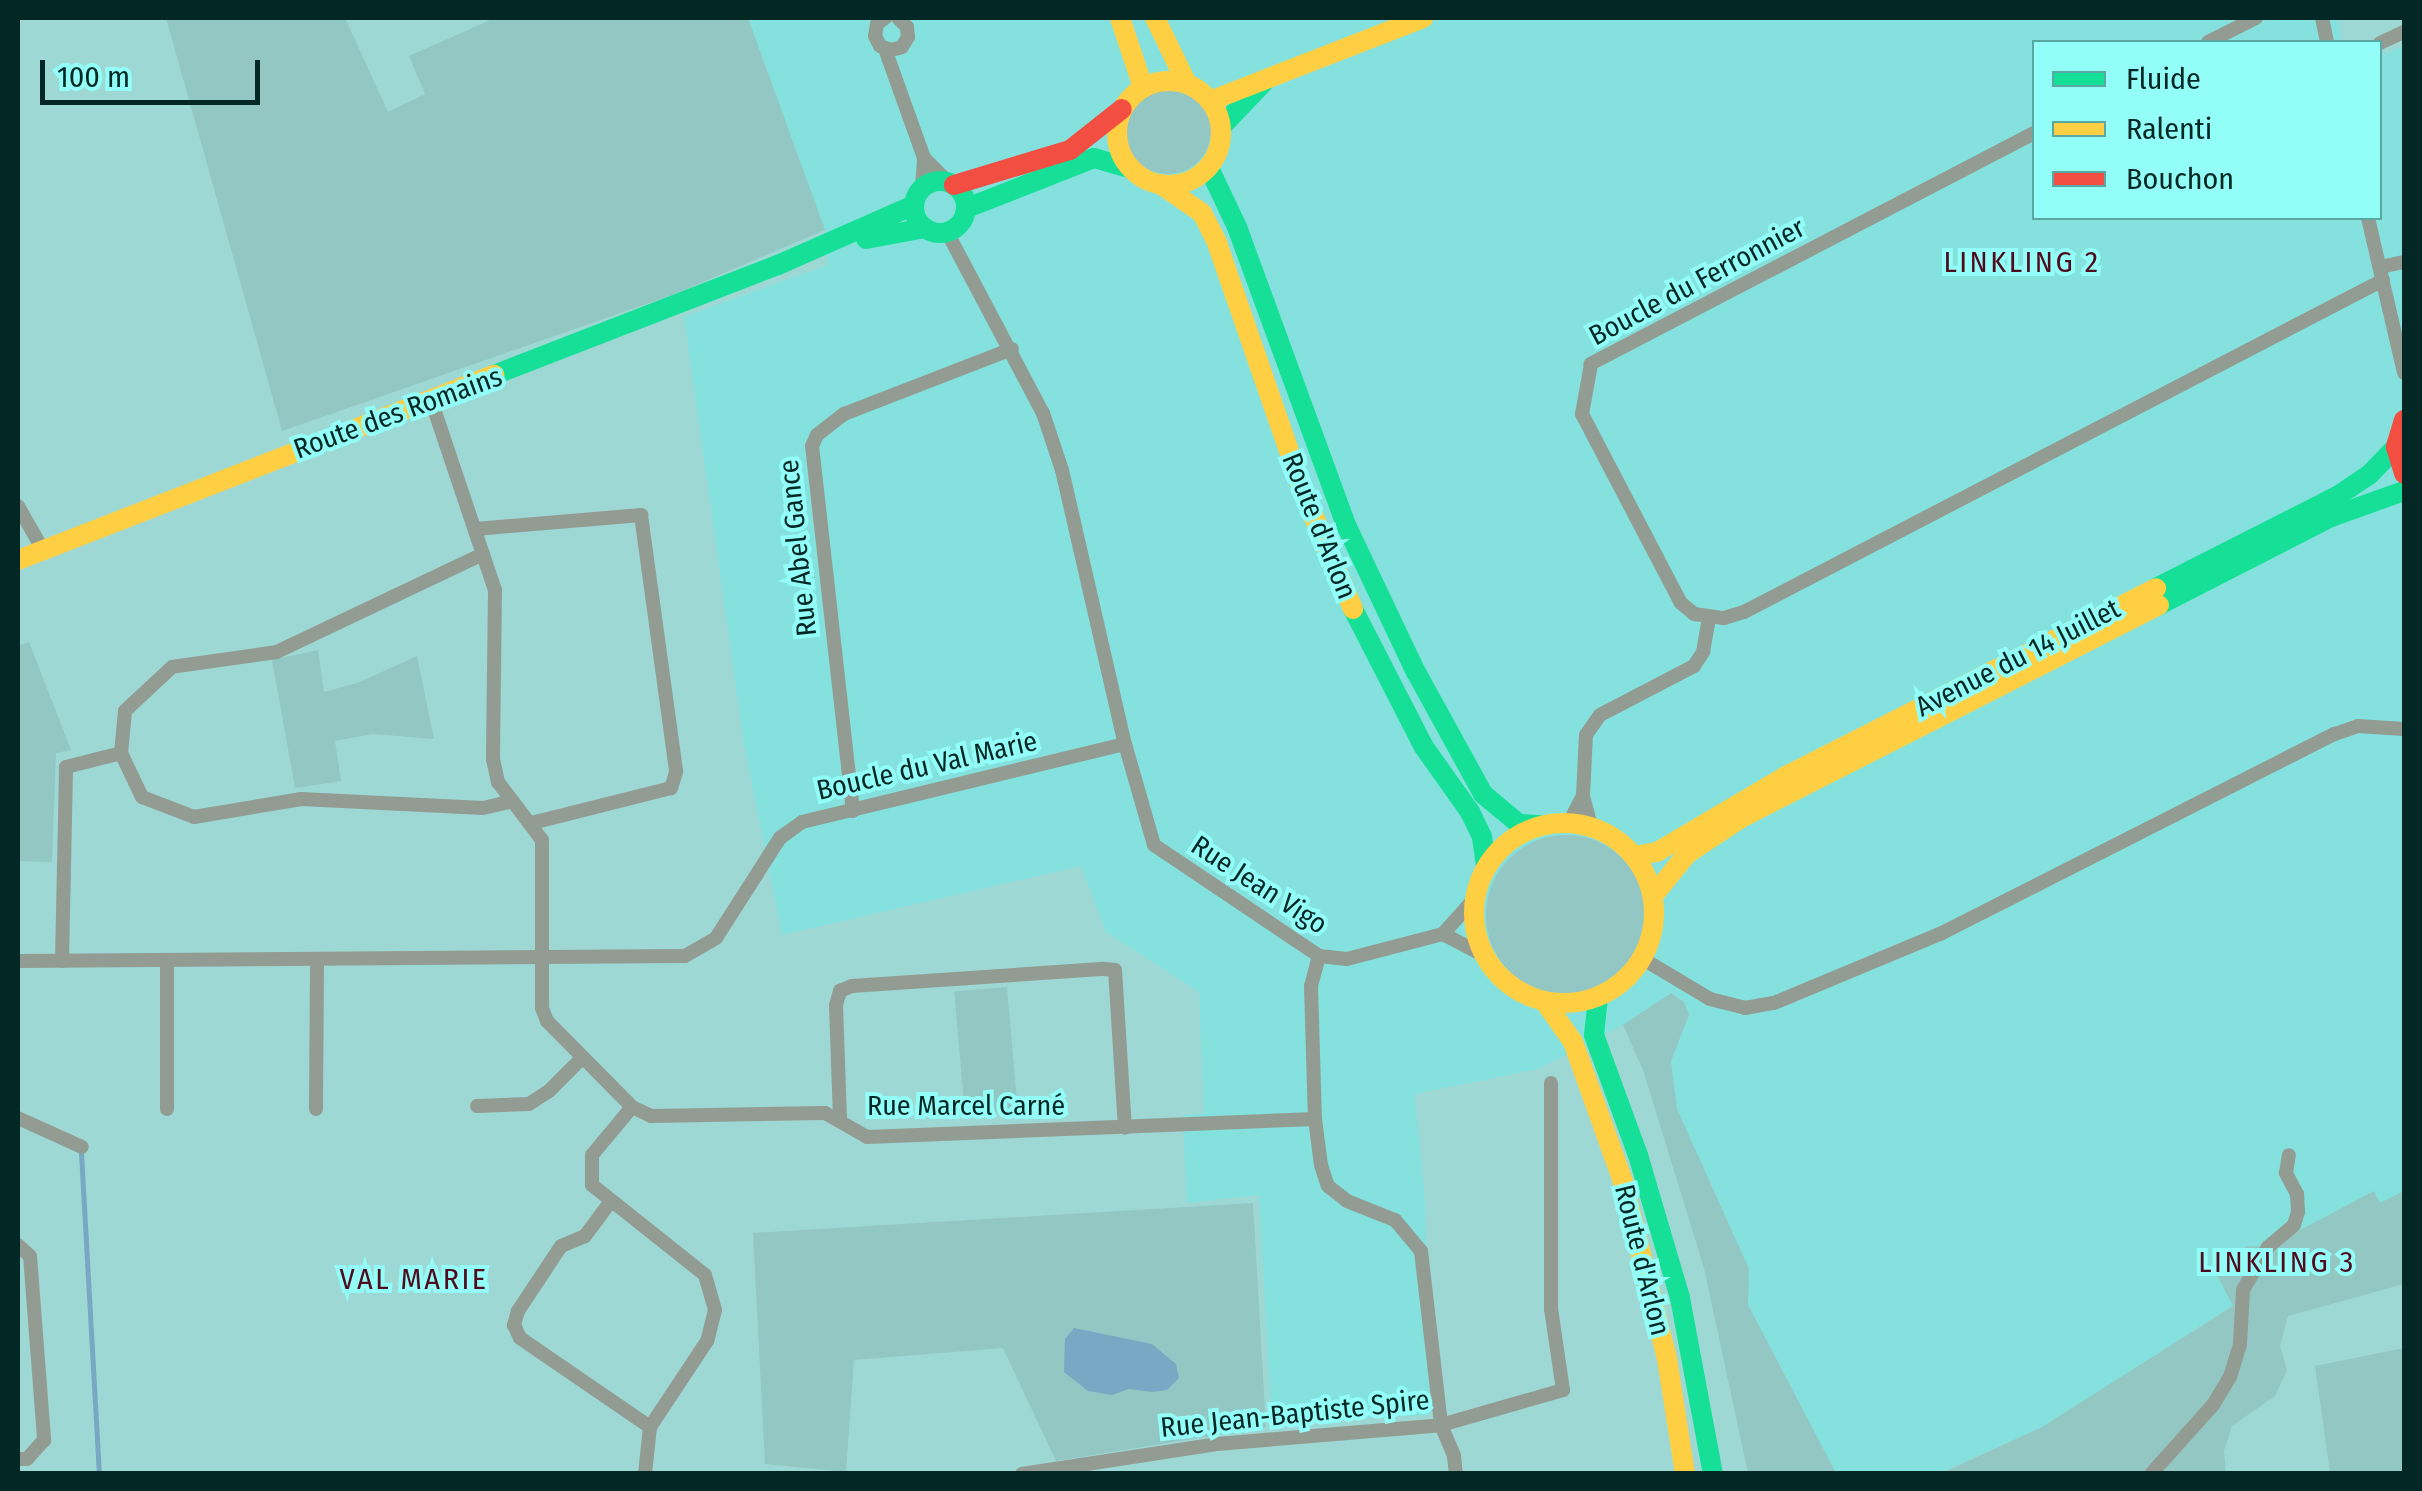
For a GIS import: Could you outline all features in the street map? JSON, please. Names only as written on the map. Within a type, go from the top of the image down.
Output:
[{"type":"main road","points":[[1120,18],[1143,87]]},
{"type":"main road","points":[[1155,18],[1187,84]]},
{"type":"main road","points":[[1210,100],[1423,18]]},
{"type":"main road","points":[[947,232],[961,223],[966,208],[1074,163],[1110,159],[1145,180],[1163,186],[1180,185],[1209,168],[1220,149],[1222,127],[1210,100],[1187,84],[1172,81],[1143,87],[1122,109],[1116,129],[1119,150],[1130,168]]},
{"type":"main road","points":[[1222,127],[1264,81]]},
{"type":"main road","name":"Route des Romains","points":[[778,265],[951,183],[1070,150],[1122,109]]},
{"type":"main road","name":"Route d'Arlon","points":[[1209,168],[1236,227],[1347,527],[1416,672],[1482,794],[1519,824],[1540,825]]},
{"type":"main road","points":[[951,183],[966,208]]},
{"type":"main road","name":"Route d'Arlon","points":[[1163,186],[1202,213],[1217,243],[1304,494],[1347,597],[1424,747],[1476,824],[1486,866]]},
{"type":"main road","points":[[918,196],[926,228]]},
{"type":"main road","name":"Route des Romains","points":[[18,560],[778,265],[874,236],[926,228],[947,232]]},
{"type":"main road","points":[[2404,420],[2396,447],[2404,474]]},
{"type":"main road","name":"Avenue du 14 Juillet","points":[[1634,856],[1667,847],[1786,776],[2338,494],[2368,475],[2396,447]]},
{"type":"main road","name":"Avenue du 14 Juillet","points":[[1654,896],[1687,854],[1741,818],[2331,516],[2404,491]]},
{"type":"main road","points":[[1569,822],[1610,834],[1634,856],[1654,896],[1653,933],[1643,959],[1624,982],[1598,997],[1572,1004],[1545,1002],[1508,984],[1485,956],[1475,931],[1475,898],[1486,866],[1509,840],[1540,825],[1569,822]]},
{"type":"main road","name":"Route d'Arlon","points":[[1598,997],[1594,1036],[1638,1155],[1680,1298],[1712,1474]]},
{"type":"main road","name":"Route d'Arlon","points":[[1545,1002],[1573,1042],[1623,1182],[1667,1359],[1686,1474]]},
{"type":"street","points":[[885,18],[876,24],[874,36],[885,49],[924,158],[951,183]]},
{"type":"street","points":[[885,49],[896,50],[906,43],[907,26],[898,18]]},
{"type":"street","points":[[2212,40],[2256,18]]},
{"type":"street","name":"Boucle du Ferronnier","points":[[1709,618],[1681,603],[1582,414],[1591,364],[2032,134]]},
{"type":"street","points":[[918,196],[924,158]]},
{"type":"street","points":[[2369,220],[2404,373]]},
{"type":"street","points":[[947,232],[1043,414],[1062,470],[1126,744]]},
{"type":"street","points":[[1591,826],[1583,796],[1586,734],[1600,715],[1694,666],[1703,652],[1709,618],[1744,612],[2404,262]]},
{"type":"street","name":"Rue Abel Gance","points":[[852,811],[812,478],[812,446],[824,428],[844,414],[1012,349]]},
{"type":"street","points":[[431,400],[494,590],[493,759],[498,782],[542,840],[542,1008],[548,1021],[632,1107],[592,1155],[592,1185],[705,1275],[715,1310],[707,1341],[650,1427],[645,1474]]},
{"type":"street","points":[[18,506],[43,550]]},
{"type":"street","points":[[474,529],[642,514],[676,772],[672,788],[532,823]]},
{"type":"street","points":[[483,554],[277,652],[172,667],[124,711],[120,753],[142,797],[194,817],[301,799],[482,808],[510,802]]},
{"type":"street","points":[[1643,959],[1710,999],[1745,1008],[1774,1003],[1940,934],[2335,734],[2358,726],[2404,730]]},
{"type":"street","name":"Boucle du Val Marie","points":[[18,961],[685,956],[716,938],[780,838],[802,822],[1126,744]]},
{"type":"street","name":"Rue Jean Vigo","points":[[1126,744],[1154,845],[1318,956],[1347,958],[1443,934]]},
{"type":"street","points":[[62,961],[66,767],[120,753]]},
{"type":"street","points":[[1569,822],[1583,796]]},
{"type":"street","points":[[1475,898],[1443,934],[1485,956]]},
{"type":"street","points":[[1318,956],[1311,986],[1315,1120],[1328,1186],[1347,1202],[1395,1220],[1421,1252],[1441,1425],[1456,1474]]},
{"type":"street","points":[[316,1109],[318,960]]},
{"type":"street","points":[[167,961],[167,1109]]},
{"type":"street","points":[[840,1119],[836,1006],[840,992],[852,986],[1104,968],[1115,970],[1125,1128]]},
{"type":"street","points":[[478,1106],[529,1104],[549,1091],[582,1058]]},
{"type":"street","name":"Rue Jean-Baptiste Spire","points":[[1022,1474],[1217,1444],[1441,1425],[1563,1390],[1552,1309],[1548,1217],[1551,1083]]},
{"type":"street","name":"Rue Marcel Carné","points":[[632,1107],[651,1116],[825,1112],[866,1136],[1315,1120]]},
{"type":"street","points":[[18,1118],[82,1147]]},
{"type":"street","points":[[2151,1474],[2214,1406],[2230,1377],[2240,1344],[2243,1290],[2268,1247],[2294,1225],[2298,1212],[2297,1194],[2286,1173],[2289,1155]]},
{"type":"street","points":[[611,1201],[585,1236],[562,1246],[518,1312],[514,1325],[520,1338],[650,1427]]},
{"type":"street","points":[[18,1245],[30,1256],[44,1440],[26,1459],[18,1459]]},
{"type":"shaded area","points":[[166,18],[345,18],[388,112],[425,94],[409,56],[495,18],[748,18],[825,230],[672,295],[282,431]]},
{"type":"shaded area","points":[[748,18],[2338,18],[2342,40],[2032,40],[2032,220],[2382,220],[2382,55],[2404,46],[2404,1191],[2380,1203],[2374,1191],[2217,1275],[2234,1305],[2042,1427],[1940,1473],[1836,1473],[1748,1305],[1749,1269],[1677,1109],[1671,1061],[1689,1015],[1671,993],[1623,1025],[1538,1069],[1415,1094],[1425,1201],[1430,1415],[1272,1423],[1259,1195],[1187,1203],[1183,1115],[1204,1114],[1199,992],[1106,932],[1081,866],[782,935],[744,744],[684,317],[828,265],[825,230]]},
{"type":"shaded area","points":[[1168,88],[1185,91],[1199,100],[1208,114],[1208,148],[1199,162],[1185,171],[1168,174],[1151,171],[1137,162],[1128,148],[1125,131],[1128,114],[1137,100],[1151,91]]},
{"type":"shaded area","points":[[29,642],[71,750],[56,753],[52,862],[18,861],[18,646]]},
{"type":"shaded area","points":[[318,650],[324,692],[360,682],[417,656],[434,739],[373,734],[335,741],[341,781],[295,788],[272,660]]},
{"type":"shaded area","points":[[1566,835],[1596,842],[1622,859],[1639,885],[1646,915],[1639,945],[1622,971],[1596,988],[1566,995],[1536,988],[1510,971],[1493,945],[1486,915],[1493,885],[1510,859],[1536,842]]},
{"type":"shaded area","points":[[1007,987],[1018,1111],[965,1115],[954,992]]},
{"type":"shaded area","points":[[1671,993],[1684,1002],[1689,1015],[1671,1061],[1677,1109],[1749,1269],[1748,1305],[1836,1473],[1748,1473],[1704,1268],[1643,1070],[1623,1025]]},
{"type":"shaded area","points":[[2374,1191],[2380,1203],[2404,1191],[2404,1284],[2288,1316],[2280,1346],[2287,1370],[2275,1396],[2232,1426],[2224,1451],[2226,1473],[1940,1474],[2042,1427],[2233,1306],[2217,1275],[2240,1262],[2246,1246],[2268,1247]]},
{"type":"shaded area","points":[[1253,1203],[1266,1427],[1056,1461],[1003,1348],[854,1360],[846,1472],[765,1464],[753,1233]]},
{"type":"shaded area","points":[[1074,1328],[1152,1344],[1176,1364],[1179,1378],[1167,1390],[1153,1392],[1129,1389],[1112,1395],[1088,1391],[1064,1372],[1065,1339]]},
{"type":"shaded area","points":[[2404,1348],[2404,1473],[2330,1473],[2315,1366]]},
{"type":"waterway","points":[[81,1153],[99,1474]]},
{"type":"traffic: fast","points":[[1221,127],[1263,83]]},
{"type":"traffic: fast","points":[[967,208],[1094,158],[1130,168]]},
{"type":"traffic: fast","points":[[1209,168],[1237,227],[1347,527],[1416,672],[1483,794],[1519,824],[1539,825]]},
{"type":"traffic: fast","points":[[940,181],[958,189],[966,207],[958,225],[940,233],[922,225],[914,207],[922,189],[940,181]]},
{"type":"traffic: fast","points":[[494,375],[778,265],[914,205]]},
{"type":"traffic: fast","points":[[866,239],[925,228]]},
{"type":"traffic: fast","points":[[2156,588],[2339,495],[2369,475],[2396,447]]},
{"type":"traffic: fast","points":[[2159,605],[2331,517],[2404,491]]},
{"type":"traffic: fast","points":[[1353,609],[1424,747],[1470,812],[1482,837],[1486,866]]},
{"type":"traffic: fast","points":[[1598,997],[1594,1035],[1638,1155],[1680,1298],[1713,1474]]},
{"type":"traffic: slow","points":[[1120,18],[1143,87]]},
{"type":"traffic: slow","points":[[1155,18],[1187,84]]},
{"type":"traffic: slow","points":[[1210,101],[1423,18]]},
{"type":"traffic: slow","points":[[1169,81],[1189,85],[1206,96],[1217,113],[1221,133],[1217,153],[1206,170],[1189,181],[1169,185],[1149,181],[1132,170],[1121,153],[1117,133],[1121,113],[1132,96],[1149,85],[1169,81]]},
{"type":"traffic: slow","points":[[1163,186],[1202,213],[1217,243],[1304,494],[1353,609]]},
{"type":"traffic: slow","points":[[18,560],[494,375]]},
{"type":"traffic: slow","points":[[1634,856],[1657,852],[1786,776],[2156,588]]},
{"type":"traffic: slow","points":[[1653,896],[1687,854],[1741,818],[2159,605]]},
{"type":"traffic: slow","points":[[1564,823],[1599,830],[1628,849],[1647,878],[1654,913],[1647,948],[1628,977],[1599,996],[1564,1003],[1529,996],[1500,977],[1481,948],[1474,913],[1481,878],[1500,849],[1529,830],[1564,823]]},
{"type":"traffic: slow","points":[[1545,1002],[1573,1042],[1623,1182],[1667,1359],[1685,1474]]},
{"type":"traffic: jam","points":[[954,185],[1070,150],[1122,109]]},
{"type":"traffic: jam","points":[[2404,420],[2396,447],[2404,474]]},
{"type":"district","name":"LINKLING 2","points":[[2022,262]]},
{"type":"district","name":"LINKLING 3","points":[[2277,1262]]},
{"type":"district","name":"VAL MARIE","points":[[414,1279]]}]
